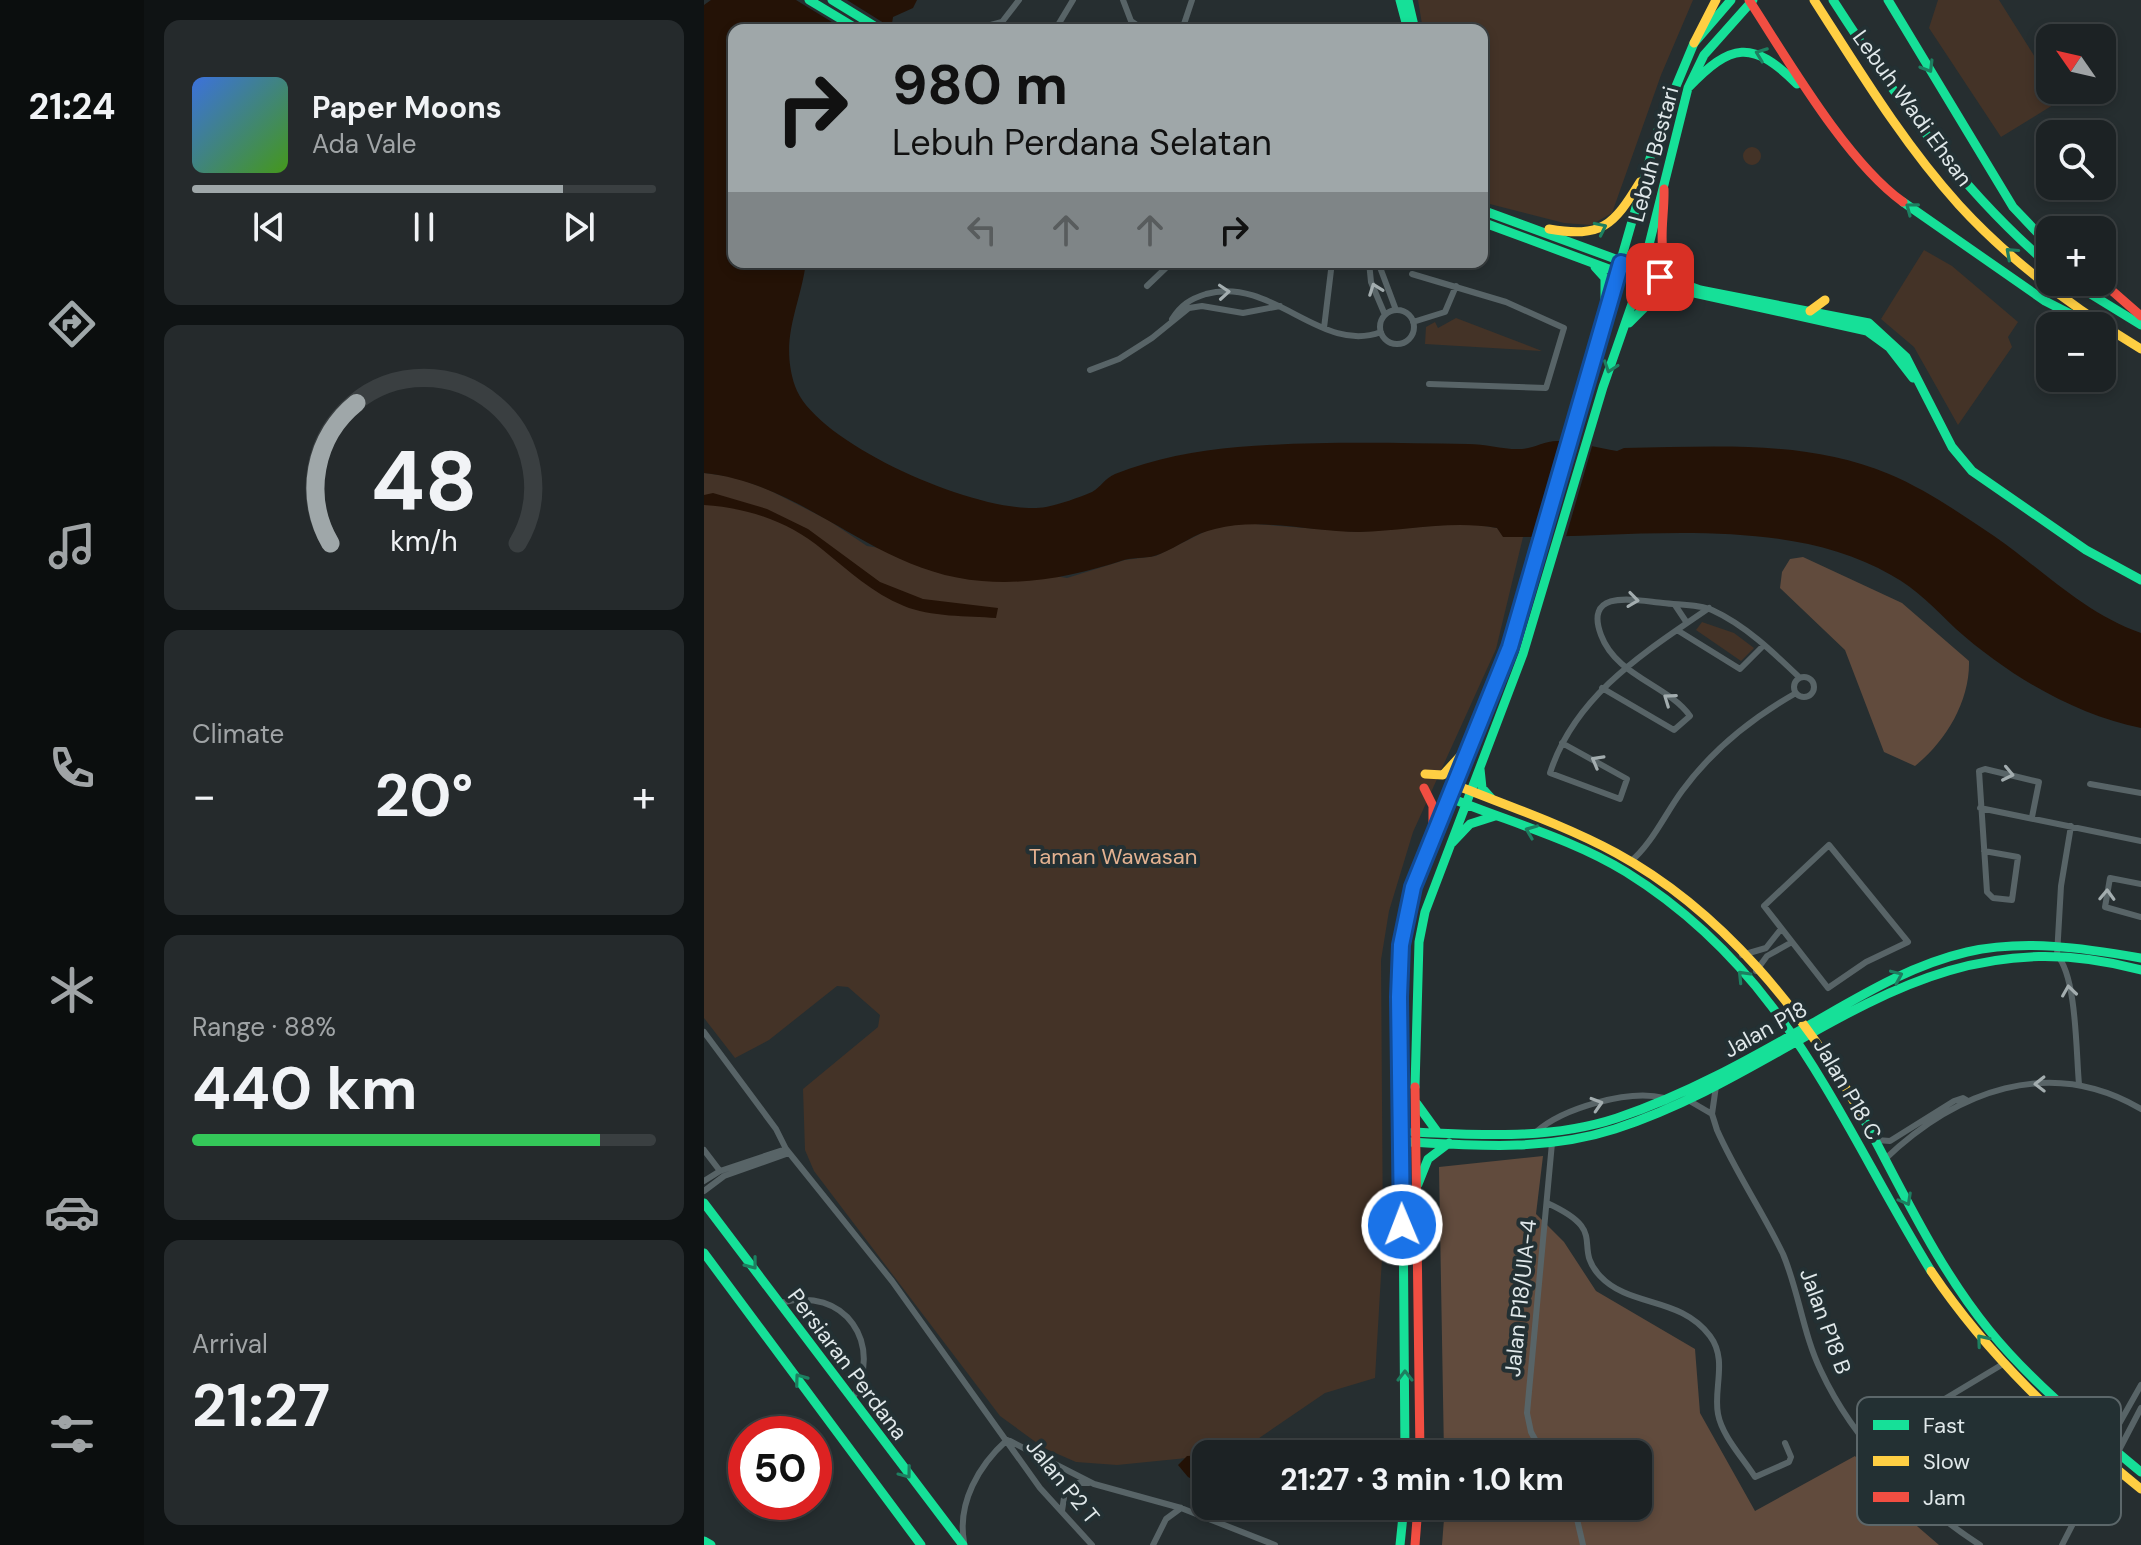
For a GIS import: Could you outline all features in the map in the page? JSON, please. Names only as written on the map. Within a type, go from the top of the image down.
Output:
[{"type":"main road","points":[[809,0],[849,24]]},
{"type":"main road","points":[[832,0],[871,24]]},
{"type":"main road","points":[[1400,0],[1406,24]]},
{"type":"main road","points":[[1408,0],[1414,24]]},
{"type":"main road","points":[[1694,43],[1716,0]]},
{"type":"main road","name":"Lebuh Bestari","points":[[1405,1440],[1401,945],[1413,887],[1527,593],[1596,342],[1678,74],[1694,43],[1731,0]]},
{"type":"main road","name":"Lebuh Wadi Ehsan","points":[[1814,0],[1940,183],[2012,256],[2086,312]]},
{"type":"main road","name":"Lebuh Wadi Ehsan","points":[[1833,0],[1891,90],[1955,174],[2016,239],[2036,255]]},
{"type":"main road","points":[[1890,0],[2013,207],[2036,231]]},
{"type":"main road","points":[[1751,1],[1818,106]]},
{"type":"main road","name":"Lebuh Bestari","points":[[1420,1440],[1415,1100],[1419,942],[1425,912],[1446,849],[1523,654],[1599,400],[1641,276],[1688,88],[1704,55],[1751,1]]},
{"type":"main road","points":[[1688,88],[1718,57],[1743,49],[1757,50],[1776,61],[1818,106],[1887,190],[2045,301],[2067,312]]},
{"type":"main road","points":[[1488,212],[1578,235],[1606,229],[1616,221],[1646,172]]},
{"type":"main road","points":[[1663,180],[1661,260],[1666,273],[1680,288]]},
{"type":"main road","points":[[1488,224],[1531,236],[1590,262],[1619,268]]},
{"type":"main road","points":[[1530,225],[1619,268],[1680,288],[1869,323],[1886,334],[1906,357],[1952,447],[1972,471],[2086,550],[2141,580]]},
{"type":"main road","points":[[1590,262],[1605,278],[1607,292],[1596,342]]},
{"type":"main road","points":[[1620,337],[1644,304],[1680,288],[1810,311],[1874,335],[1916,380]]},
{"type":"main road","points":[[2116,294],[2141,316]]},
{"type":"main road","points":[[2094,296],[2141,325]]},
{"type":"main road","points":[[1810,311],[1829,301],[1844,316]]},
{"type":"main road","name":"Lebuh Wadi Ehsan","points":[[2116,335],[2141,349]]},
{"type":"main road","points":[[1425,774],[1443,775],[1472,741]]},
{"type":"main road","points":[[1481,761],[1482,788],[1495,801]]},
{"type":"main road","name":"Jalan P18 C","points":[[1453,784],[1580,836],[1643,869],[1700,915],[1742,955],[1808,1032],[1973,1310],[2055,1397]]},
{"type":"main road","points":[[1424,788],[1433,806],[1433,836]]},
{"type":"main road","name":"Jalan P18 C","points":[[1448,797],[1629,873],[1701,933],[1798,1038],[1843,1110],[1924,1261],[1953,1303],[2035,1397]]},
{"type":"main road","points":[[1446,849],[1470,824],[1495,816]]},
{"type":"main road","name":"Jalan P18","points":[[2057,950],[2141,970]]},
{"type":"main road","name":"Jalan P18","points":[[1416,1137],[1449,1143],[1552,1143],[1584,1138],[1716,1086],[1808,1032],[1913,981],[1985,959],[2057,950],[2141,958]]},
{"type":"main road","name":"Jalan P18","points":[[1402,1137],[1438,1133],[1489,1138],[1534,1135],[1615,1118],[1698,1087],[1798,1038]]},
{"type":"main road","points":[[1415,1100],[1424,1118],[1438,1133]]},
{"type":"main road","points":[[1417,1187],[1428,1159],[1449,1143]]},
{"type":"main road","name":"Persiaran Perdana","points":[[704,1203],[964,1545]]},
{"type":"main road","name":"Persiaran Perdana","points":[[704,1253],[921,1545]]},
{"type":"main road","name":"Jalan P18 C","points":[[2121,1455],[2141,1472]]},
{"type":"main road","name":"Jalan P18 C","points":[[2121,1473],[2141,1489]]},
{"type":"main road","points":[[1400,1545],[1403,1520]]},
{"type":"main road","points":[[1415,1545],[1417,1520]]},
{"type":"main road","points":[[704,1541],[711,1545]]},
{"type":"street","points":[[994,24],[1002,22],[1019,0]]},
{"type":"street","points":[[1059,24],[1073,0]]},
{"type":"street","points":[[1123,0],[1131,21],[1135,24]]},
{"type":"street","points":[[1184,24],[1192,0]]},
{"type":"street","points":[[1147,286],[1166,268]]},
{"type":"street","points":[[1324,328],[1331,268]]},
{"type":"street","points":[[1370,268],[1371,282],[1385,315],[1381,332]]},
{"type":"street","points":[[1380,268],[1396,310]]},
{"type":"street","points":[[1412,274],[1456,286],[1563,325],[1546,388],[1429,384]]},
{"type":"street","points":[[1413,322],[1445,312],[1456,286]]},
{"type":"street","points":[[1172,319],[1186,302],[1202,296],[1237,291],[1284,306],[1324,328],[1350,336],[1368,337],[1381,332]]},
{"type":"street","points":[[1202,296],[1202,306]]},
{"type":"street","points":[[1255,309],[1256,296]]},
{"type":"street","points":[[1090,370],[1141,345],[1189,308],[1202,306],[1243,313],[1284,306]]},
{"type":"street","points":[[1381,332],[1389,341],[1400,343],[1409,338],[1413,322],[1407,313],[1396,310],[1385,315]]},
{"type":"street","points":[[1602,688],[1674,730],[1691,714],[1628,669],[1608,648],[1600,633],[1599,617],[1605,604],[1619,598],[1709,608],[1764,645],[1799,677],[1810,678],[1814,689],[1805,697],[1796,693]]},
{"type":"street","points":[[1675,605],[1687,623]]},
{"type":"street","points":[[1562,743],[1629,782],[1617,800],[1550,773],[1562,743],[1583,707],[1602,688],[1709,608]]},
{"type":"street","points":[[1677,630],[1740,669],[1764,645]]},
{"type":"street","points":[[1796,693],[1794,683],[1799,677]]},
{"type":"street","points":[[1630,862],[1642,853],[1684,788],[1721,748],[1754,719],[1796,693]]},
{"type":"street","points":[[1984,851],[2018,857],[2012,900],[1988,896],[1977,774],[1985,769],[2039,782],[2032,817]]},
{"type":"street","points":[[2090,784],[2141,793]]},
{"type":"street","points":[[1980,808],[2141,841]]},
{"type":"street","points":[[2071,826],[2057,950],[2063,961],[2069,988],[2079,1084]]},
{"type":"street","points":[[1829,845],[1908,942],[1866,962],[1828,988],[1792,942],[1764,906],[1829,845]]},
{"type":"street","points":[[1642,853],[1643,869]]},
{"type":"street","points":[[2141,884],[2110,878],[2105,907],[2141,917]]},
{"type":"street","points":[[1742,955],[1766,948],[1781,929]]},
{"type":"street","points":[[1756,971],[1775,950],[1792,942]]},
{"type":"street","name":"Jalan P2 T","points":[[704,1032],[776,1129],[788,1151],[892,1281],[1063,1515],[1092,1545]]},
{"type":"street","points":[[1884,1160],[1926,1125],[1968,1101],[2000,1088],[2029,1084],[2079,1084],[2117,1095],[2141,1109]]},
{"type":"street","points":[[1688,1099],[1712,1114],[1716,1086]]},
{"type":"street","points":[[1534,1135],[1555,1118],[1621,1097],[1637,1094],[1666,1099]]},
{"type":"street","points":[[1872,1138],[1890,1141],[1954,1101],[1963,1098],[1968,1101]]},
{"type":"street","name":"Jalan P18 B","points":[[1712,1114],[1723,1143],[1784,1258],[1821,1372],[1857,1428]]},
{"type":"street","name":"Jalan P18/UIA-4","points":[[1535,1440],[1527,1413],[1552,1143]]},
{"type":"street","points":[[704,1150],[720,1171]]},
{"type":"street","points":[[704,1181],[720,1171],[788,1151]]},
{"type":"street","points":[[704,1191],[724,1176],[788,1151]]},
{"type":"street","points":[[1547,1203],[1580,1221],[1592,1266],[1604,1280],[1621,1292],[1683,1312],[1712,1338],[1720,1375],[1719,1419],[1755,1477],[1789,1462],[1791,1457],[1785,1443]]},
{"type":"street","points":[[780,1303],[818,1302],[839,1311],[855,1327],[862,1338],[866,1362],[864,1377],[852,1400]]},
{"type":"street","points":[[1948,1397],[2003,1364]]},
{"type":"street","points":[[2121,1421],[2141,1385]]},
{"type":"street","points":[[2121,1446],[2141,1408]]},
{"type":"street","points":[[964,1545],[964,1512],[971,1489],[993,1453],[1007,1440],[1094,1484],[1181,1508],[1275,1545]]},
{"type":"street","points":[[1063,1515],[1060,1503],[1065,1491],[1075,1483],[1094,1484]]},
{"type":"street","points":[[1153,1545],[1166,1519],[1181,1508]]},
{"type":"street","points":[[1577,1520],[1583,1545]]},
{"type":"street","name":"Jalan P18 B","points":[[1953,1525],[1980,1545]]},
{"type":"street","points":[[2062,1545],[2072,1525]]},
{"type":"green space","points":[[1418,0],[1693,0],[1661,75],[1612,213],[1591,225],[1564,223],[1488,204],[1488,24],[1422,24]]},
{"type":"green space","points":[[1938,0],[1999,0],[2036,59],[2036,104],[2055,104],[2001,137],[1929,28]]},
{"type":"green space","points":[[1752,147],[1761,156],[1752,165],[1743,156]]},
{"type":"green space","points":[[1924,250],[1952,266],[2018,322],[2008,337],[2012,347],[1958,425],[1914,347],[1881,319]]},
{"type":"green space","points":[[1456,318],[1542,351],[1425,344],[1426,327],[1435,322],[1438,328]]},
{"type":"green space","name":"Taman Wawasan","points":[[704,473],[734,477],[767,489],[828,520],[867,546],[1067,578],[1125,560],[1156,556],[1210,529],[1242,523],[1357,532],[1466,523],[1497,528],[1504,537],[1523,537],[1496,649],[1413,832],[1389,911],[1381,960],[1383,1241],[1375,1378],[1325,1393],[1256,1440],[1192,1440],[1192,1458],[1117,1465],[1076,1462],[1044,1448],[1000,1416],[814,1171],[805,1150],[803,1089],[878,1027],[880,1015],[848,987],[837,986],[769,1040],[735,1058],[704,1018]]},
{"type":"green space","points":[[1702,622],[1734,633],[1754,648],[1741,661],[1696,630]]},
{"type":"shaded area","points":[[711,0],[917,0],[913,8],[893,17],[892,24],[728,24],[728,268],[805,268],[790,338],[789,353],[795,386],[809,409],[834,431],[906,473],[985,501],[1019,507],[1046,507],[1092,492],[1111,476],[1144,464],[1191,453],[1238,447],[1382,443],[1475,444],[1522,449],[1557,441],[1617,451],[1624,448],[1725,447],[1825,455],[1889,474],[1930,495],[1994,536],[2082,602],[2141,633],[2141,728],[2066,703],[2019,677],[1976,646],[1917,593],[1891,575],[1848,555],[1802,543],[1702,533],[1503,537],[1497,528],[1462,525],[1359,532],[1250,524],[1208,531],[1156,556],[1124,560],[1072,574],[1019,582],[982,581],[943,575],[908,562],[776,493],[741,480],[704,473],[704,5]]},
{"type":"shaded area","points":[[713,493],[767,509],[808,529],[880,582],[923,599],[998,608],[996,618],[937,614],[914,610],[892,601],[796,531],[752,513],[704,505],[704,495]]},
{"type":"shaded area","points":[[1803,557],[1902,603],[1969,661],[1965,691],[1954,719],[1937,745],[1915,766],[1884,752],[1845,650],[1780,588],[1782,572],[1790,559]]},
{"type":"shaded area","points":[[1543,1156],[1536,1214],[1564,1242],[1596,1291],[1695,1349],[1700,1413],[1755,1511],[1855,1456],[1857,1525],[1916,1525],[1939,1545],[1442,1545],[1444,1520],[1652,1520],[1652,1440],[1444,1440],[1439,1167]]},
{"type":"shaded area","points":[[1187,1456],[1192,1456],[1192,1479],[1178,1465]]},
{"type":"pier","points":[[796,0],[847,0],[885,24],[835,24]]},
{"type":"pier","points":[[1565,438],[1593,443],[1565,540],[1535,541]]},
{"type":"traffic: fast","points":[[809,0],[849,24]]},
{"type":"traffic: fast","points":[[832,0],[871,24]]},
{"type":"traffic: fast","points":[[1400,0],[1406,24]]},
{"type":"traffic: fast","points":[[1408,0],[1414,24]]},
{"type":"traffic: fast","points":[[1590,368],[1659,127],[1694,43],[1731,0]]},
{"type":"traffic: fast","points":[[1415,1087],[1419,942],[1425,912],[1523,654],[1603,387],[1640,281],[1688,88],[1704,55],[1753,0]]},
{"type":"traffic: fast","points":[[1833,0],[1932,141],[1987,206],[2036,253]]},
{"type":"traffic: fast","points":[[1888,0],[2013,207],[2036,231]]},
{"type":"traffic: fast","points":[[1688,88],[1717,62],[1742,52],[1767,59],[1797,84]]},
{"type":"traffic: fast","points":[[1903,202],[2045,301],[2067,312]]},
{"type":"traffic: fast","points":[[1488,212],[1700,290],[1869,323],[1906,357],[1952,447],[1972,471],[2086,550],[2141,580]]},
{"type":"traffic: fast","points":[[1488,224],[1644,282],[1867,331],[1889,347],[1913,378]]},
{"type":"traffic: fast","points":[[1595,267],[1605,278],[1605,300]]},
{"type":"traffic: fast","points":[[1629,323],[1655,297],[1675,293]]},
{"type":"traffic: fast","points":[[2094,296],[2141,325]]},
{"type":"traffic: fast","points":[[1480,769],[1482,788],[1491,798]]},
{"type":"traffic: fast","points":[[1448,797],[1606,860],[1682,912],[1728,955],[1769,1002],[1804,1052],[1931,1271]]},
{"type":"traffic: fast","points":[[1452,843],[1470,824],[1495,816]]},
{"type":"traffic: fast","points":[[1405,1440],[1401,945],[1413,887],[1433,836]]},
{"type":"traffic: fast","points":[[1413,1132],[1541,1133],[1617,1118],[1668,1099],[1717,1075],[1887,982],[1967,952],[2032,946],[2076,948],[2141,958]]},
{"type":"traffic: fast","points":[[1410,1142],[1539,1144],[1615,1129],[1684,1102],[1868,1003],[1929,977],[1993,961],[2063,957],[2141,970]]},
{"type":"traffic: fast","points":[[1417,1104],[1438,1133]]},
{"type":"traffic: fast","points":[[1861,1114],[1952,1279],[2006,1350],[2053,1397]]},
{"type":"traffic: fast","points":[[1418,1184],[1428,1159],[1449,1143]]},
{"type":"traffic: fast","points":[[704,1203],[963,1545]]},
{"type":"traffic: fast","points":[[704,1253],[921,1545]]},
{"type":"traffic: fast","points":[[2121,1455],[2141,1472]]},
{"type":"traffic: fast","points":[[1400,1545],[1403,1520]]},
{"type":"traffic: fast","points":[[704,1541],[711,1545]]},
{"type":"traffic: slow","points":[[1694,43],[1716,0]]},
{"type":"traffic: slow","points":[[1814,0],[1900,131],[1959,205],[2000,246],[2045,283],[2141,349]]},
{"type":"traffic: slow","points":[[1549,229],[1582,232],[1604,225],[1622,209],[1640,182]]},
{"type":"traffic: slow","points":[[1810,311],[1825,300]]},
{"type":"traffic: slow","points":[[1433,836],[1510,647],[1590,368]]},
{"type":"traffic: slow","points":[[1425,774],[1443,775],[1463,753]]},
{"type":"traffic: slow","points":[[1453,784],[1596,843],[1654,876],[1691,903],[1725,934],[1786,1002],[1813,1038],[1861,1114]]},
{"type":"traffic: slow","points":[[1931,1271],[1977,1332],[2037,1397]]},
{"type":"traffic: slow","points":[[2121,1472],[2141,1489]]},
{"type":"traffic: jam","points":[[1749,0],[1840,136],[1860,162],[1903,202]]},
{"type":"traffic: jam","points":[[1664,189],[1663,248],[1675,281]]},
{"type":"traffic: jam","points":[[2116,294],[2141,316]]},
{"type":"traffic: jam","points":[[1424,788],[1433,806],[1433,828]]},
{"type":"traffic: jam","points":[[1415,1087],[1420,1440]]},
{"type":"traffic: jam","points":[[1415,1545],[1417,1520]]},
{"type":"route","points":[[1402,1225],[1399,997],[1401,945],[1413,887],[1510,647],[1621,263],[1660,277]]}]
